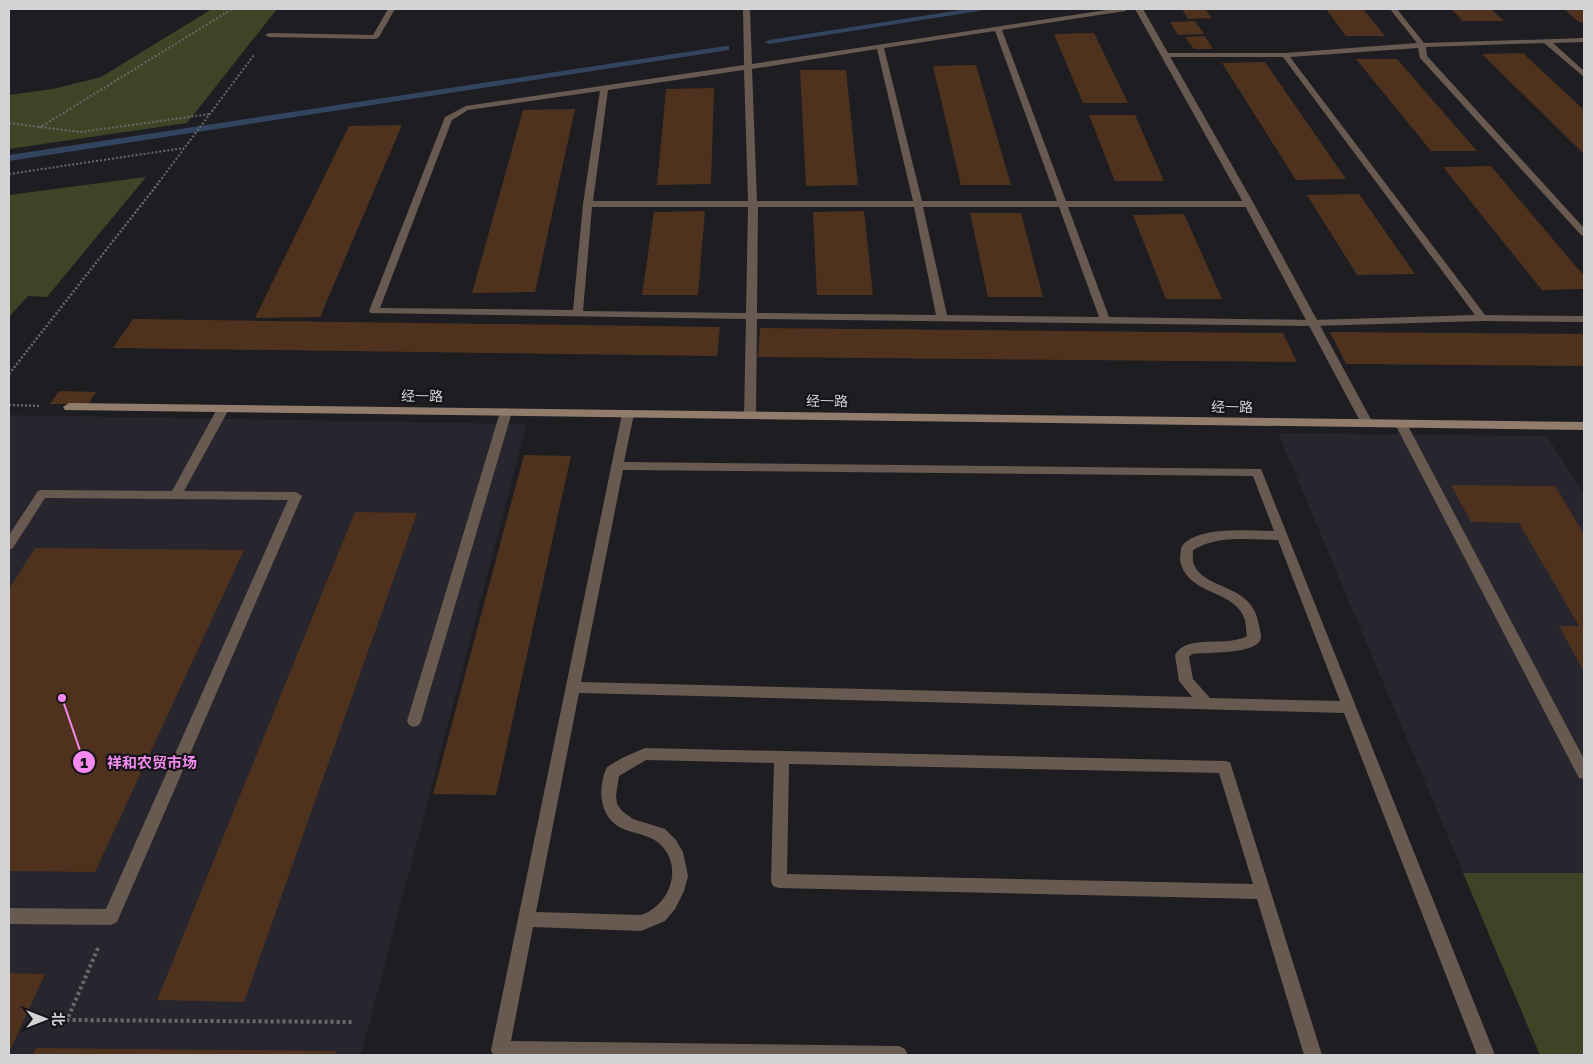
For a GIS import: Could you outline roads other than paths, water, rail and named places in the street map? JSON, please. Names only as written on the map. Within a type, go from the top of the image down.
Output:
[{"type":"street","points":[[269,35],[375,37],[391,9]]},
{"type":"street","points":[[746,9],[753,205],[750,416]]},
{"type":"street","points":[[1124,9],[466,108],[448,119],[374,311],[1313,323],[1482,318],[1584,319]]},
{"type":"street","points":[[1140,9],[1249,204],[1367,423]]},
{"type":"street","points":[[1393,9],[1417,36],[1422,46],[1423,56],[1584,233]]},
{"type":"street","points":[[998,28],[1105,320]]},
{"type":"street","points":[[1166,55],[1285,55],[1422,46],[1584,40]]},
{"type":"street","points":[[1546,41],[1584,75]]},
{"type":"street","points":[[880,46],[918,204],[942,318]]},
{"type":"street","points":[[1285,55],[1482,318]]},
{"type":"street","points":[[578,314],[588,204],[604,88]]},
{"type":"street","points":[[588,204],[1249,204]]},
{"type":"street","name":"经一路","points":[[69,407],[1584,426]]},
{"type":"street","points":[[175,496],[223,409]]},
{"type":"street","points":[[414,722],[506,412]]},
{"type":"street","points":[[628,414],[500,1050],[899,1055]]},
{"type":"street","points":[[1401,424],[1584,774]]},
{"type":"street","points":[[618,466],[1257,472],[1486,1055]]},
{"type":"street","points":[[9,545],[42,494],[296,496],[110,917],[9,916]]},
{"type":"street","points":[[1206,703],[1186,681],[1182,655],[1188,649],[1247,643],[1254,638],[1254,630],[1249,611],[1241,602],[1233,595],[1204,583],[1191,572],[1184,559],[1187,548],[1197,540],[1210,536],[1282,536]]},
{"type":"street","points":[[573,687],[1349,707]]},
{"type":"street","points":[[526,919],[641,923],[659,917],[669,904],[678,888],[681,873],[679,859],[670,845],[659,834],[623,822],[612,808],[607,792],[612,772],[645,754],[1224,767],[1313,1055]]},
{"type":"street","points":[[782,757],[779,881],[1263,892]]},
{"type":"waterway","points":[[769,42],[979,9]]},
{"type":"waterway","points":[[9,158],[726,48]]},
{"type":"place","name":"祥和农贸市场","points":[[62,698]]}]
